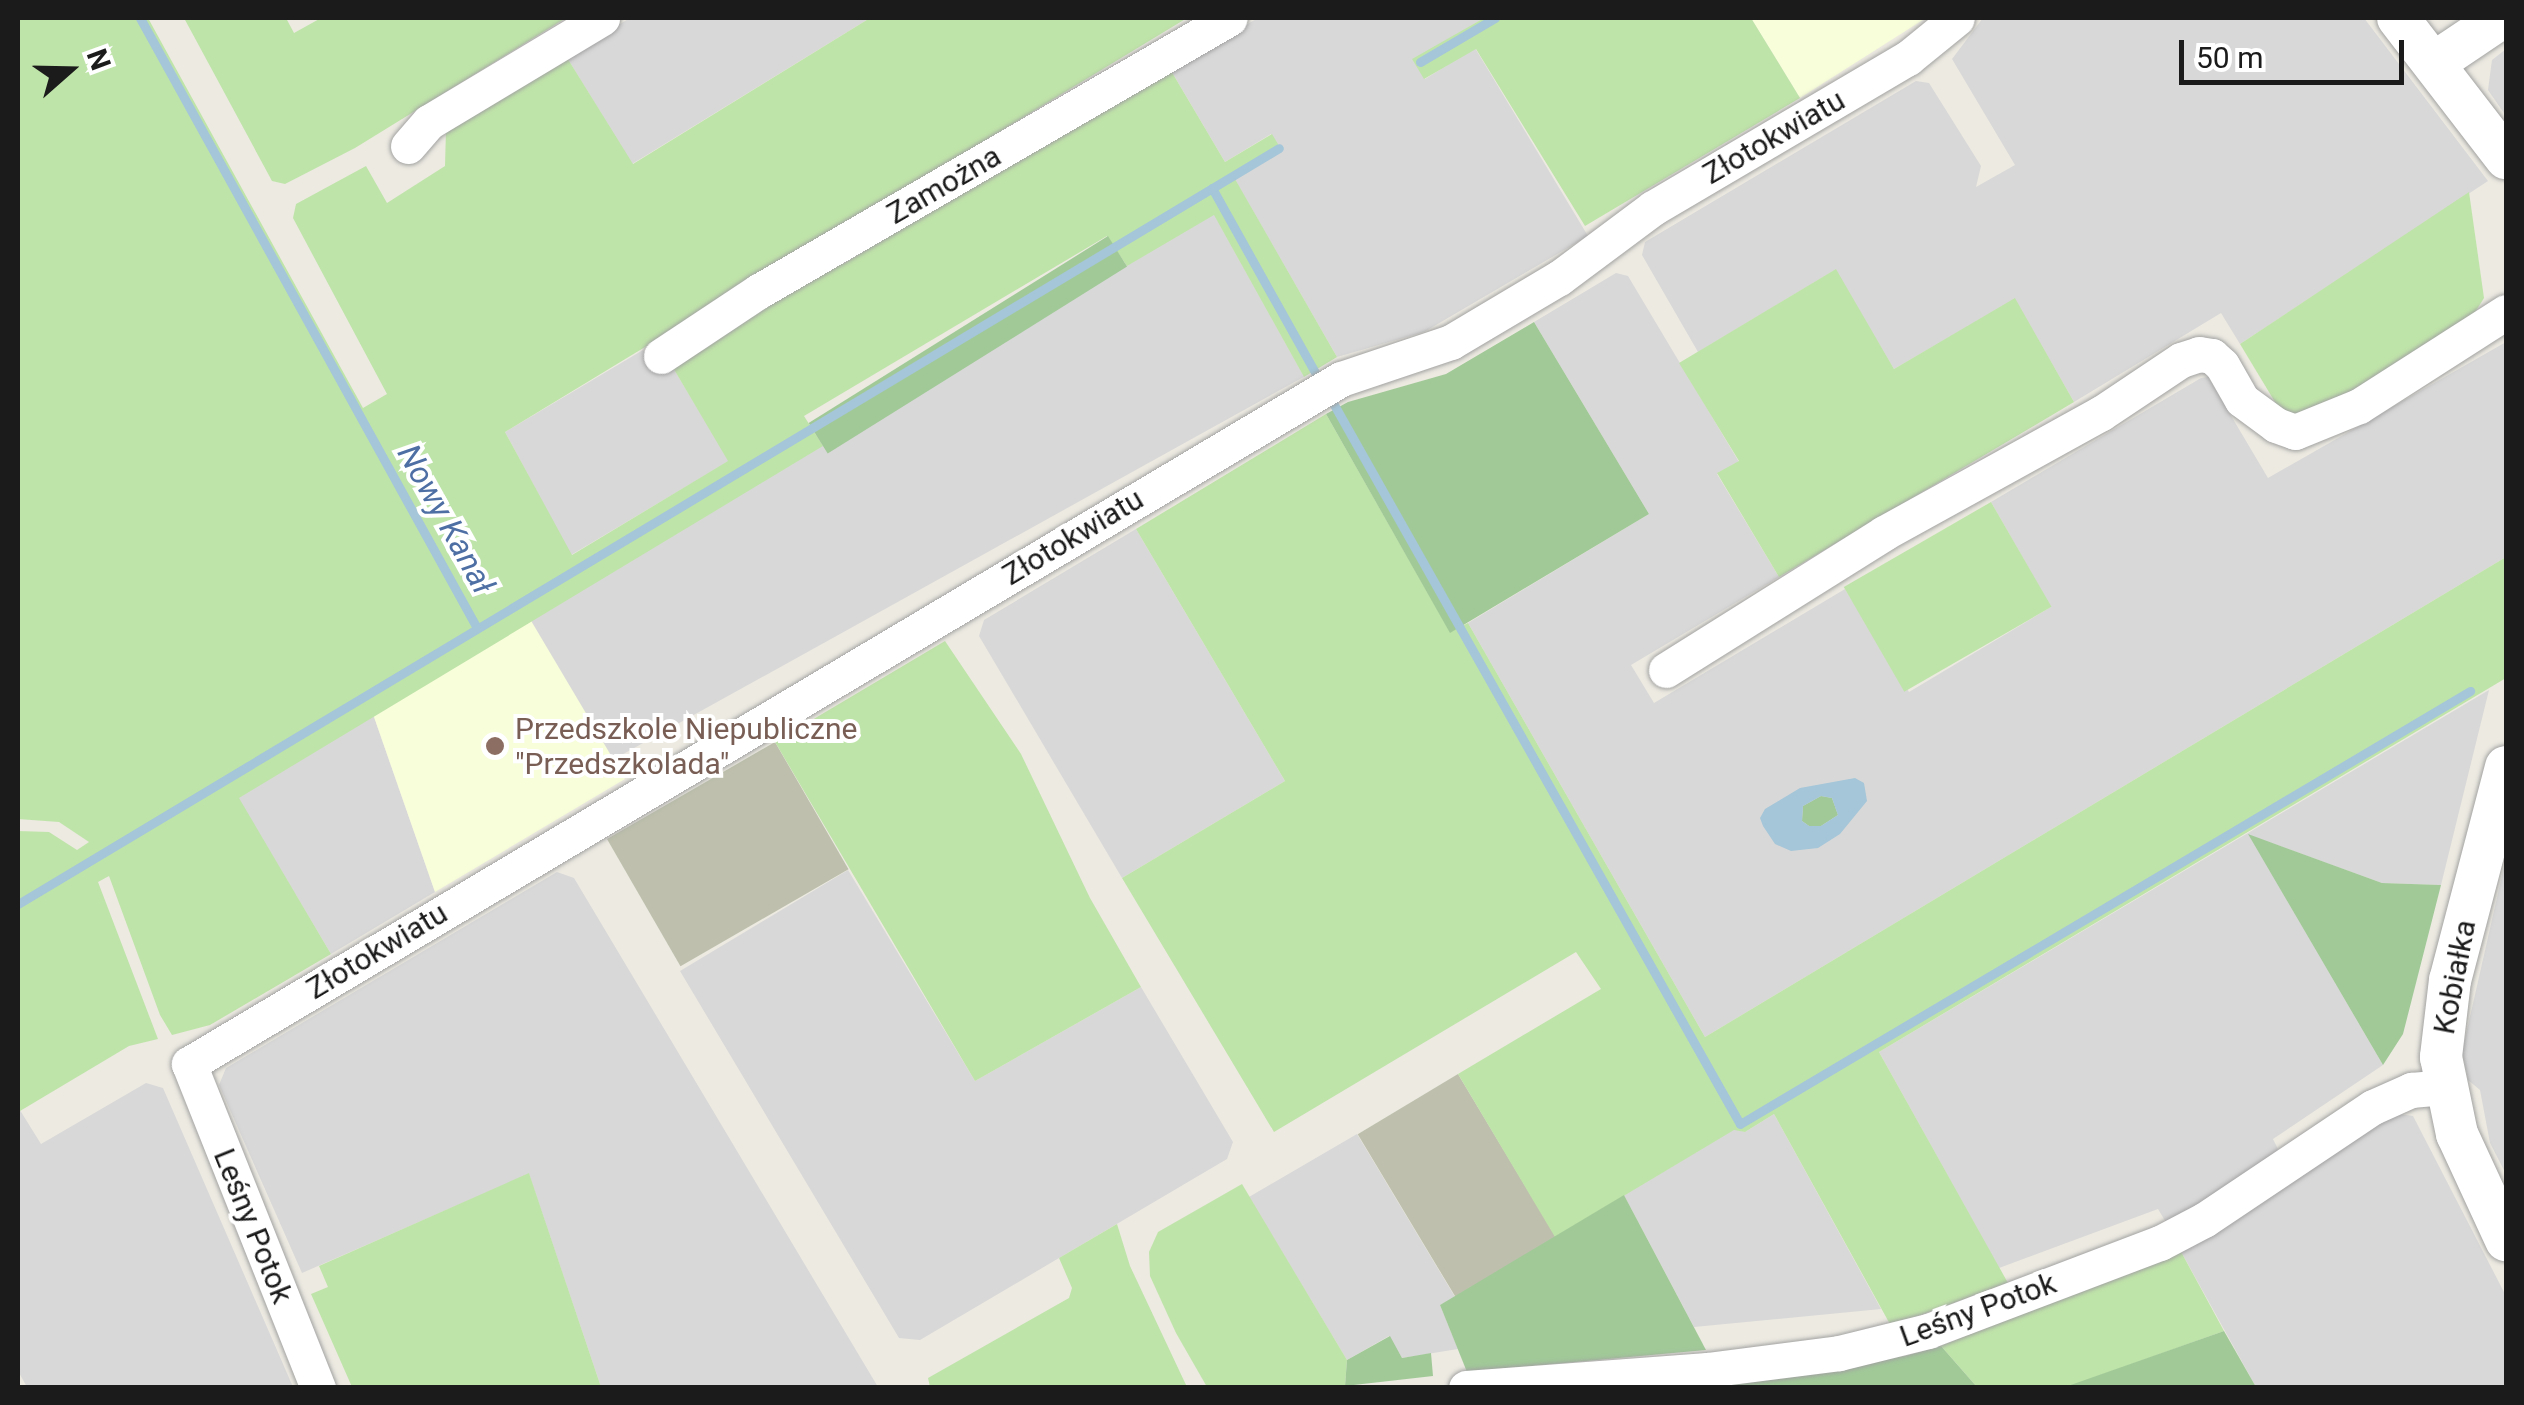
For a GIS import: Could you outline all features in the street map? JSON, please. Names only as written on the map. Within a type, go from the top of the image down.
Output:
[{"type":"street","points":[[408,146],[430,122],[602,18]]},
{"type":"street","name":"Zamożna","points":[[661,356],[759,291],[1230,18]]},
{"type":"street","name":"Złotokwiatu","points":[[189,1064],[1326,387],[1427,352],[1482,324],[1588,259],[1653,208],[1908,58],[1957,18]]},
{"type":"street","points":[[2398,18],[2506,158]]},
{"type":"street","points":[[2434,63],[2501,18]]},
{"type":"street","points":[[1666,670],[1884,533],[2100,414],[2181,360],[2199,354],[2212,356],[2222,365],[2242,400],[2276,425],[2294,432],[2360,406],[2506,312]]},
{"type":"street","name":"Kobiałka","points":[[2506,767],[2445,1006],[2444,1086],[2468,1163],[2506,1240]]},
{"type":"street","name":"Leśny Potok","points":[[189,1064],[318,1388]]},
{"type":"street","name":"Leśny Potok","points":[[1466,1388],[1708,1370],[1839,1353],[1928,1331],[2160,1243],[2204,1220],[2373,1107],[2411,1090],[2444,1086]]},
{"type":"shaded area","points":[[630,18],[870,18],[632,164],[566,56]]},
{"type":"shaded area","points":[[1258,18],[1484,18],[1413,60],[1425,79],[1475,48],[1588,236],[1424,332],[1337,357],[1234,178],[1281,149],[1271,134],[1225,162],[1170,69]]},
{"type":"shaded area","points":[[1751,18],[1926,18],[1800,98]]},
{"type":"shaded area","points":[[1983,18],[2364,18],[2488,181],[2240,344],[2221,313],[2074,402],[2015,299],[1894,369],[1835,270],[1698,352],[1642,255],[1645,242],[1916,81],[1929,83],[1981,166],[1976,187],[2015,165],[1952,59]]},
{"type":"shaded area","points":[[2506,49],[2506,116],[2488,90],[2492,60]]},
{"type":"shaded area","points":[[1214,214],[1304,377],[609,762],[519,599]]},
{"type":"shaded area","points":[[1616,273],[1628,276],[1739,462],[1717,474],[1779,577],[1631,665],[1654,703],[1845,589],[1909,692],[2051,607],[1991,502],[2201,378],[2208,377],[2268,478],[2506,342],[2506,557],[1705,1037],[1468,623],[1649,514],[1534,322]]},
{"type":"shaded area","points":[[643,350],[658,374],[672,366],[729,461],[571,555],[505,432]]},
{"type":"shaded area","points":[[1136,529],[1285,781],[1122,878],[979,636],[984,620]]},
{"type":"shaded area","name":"Przedszkole Niepubliczne \"Przedszkolada\"","points":[[530,619],[625,779],[435,892],[373,714]]},
{"type":"shaded area","points":[[2489,690],[2441,885],[2382,883],[2249,835],[2383,1065],[2273,1139],[2283,1159],[2170,1229],[2158,1209],[1999,1268],[1879,1052]]},
{"type":"shaded area","points":[[373,714],[435,892],[331,954],[238,798]]},
{"type":"shaded area","points":[[775,742],[848,869],[680,966],[607,839]]},
{"type":"shaded area","points":[[2506,858],[2506,1174],[2490,1143],[2480,1090],[2468,1080],[2462,1052]]},
{"type":"shaded area","points":[[848,870],[975,1081],[1141,987],[1233,1142],[1227,1159],[920,1340],[899,1338],[680,971]]},
{"type":"shaded area","points":[[557,872],[574,878],[878,1387],[601,1387],[529,1174],[302,1273],[219,1085],[226,1068]]},
{"type":"shaded area","points":[[1458,1074],[1556,1237],[1456,1297],[1358,1134]]},
{"type":"shaded area","points":[[146,1083],[163,1088],[293,1387],[27,1387],[18,1371],[18,1107],[41,1144]]},
{"type":"shaded area","points":[[2377,1111],[2413,1116],[2506,1296],[2506,1387],[2256,1387],[2179,1248]]},
{"type":"shaded area","points":[[1774,1114],[1881,1309],[1694,1327],[1624,1195],[1734,1129],[1745,1132]]},
{"type":"shaded area","points":[[1357,1134],[1455,1297],[1440,1305],[1458,1349],[1402,1358],[1389,1336],[1347,1360],[1249,1197]]},
{"type":"green space","points":[[18,18],[148,18],[363,408],[387,394],[293,218],[296,204],[366,166],[387,203],[445,166],[446,129],[566,56],[633,164],[870,18],[1187,18],[505,432],[572,555],[728,461],[672,366],[833,255],[843,264],[1170,69],[1225,162],[1272,134],[1281,149],[1235,179],[1337,357],[1304,377],[1214,215],[1127,266],[1107,236],[804,416],[823,446],[239,798],[331,954],[210,1025],[172,1035],[160,1015],[109,876],[98,882],[158,1039],[129,1046],[20,1111],[18,831],[49,832],[77,850],[89,842],[59,822],[18,819]]},
{"type":"green space","points":[[184,18],[286,18],[294,33],[321,18],[566,18],[355,148],[285,184],[272,181]]},
{"type":"green space","points":[[1484,18],[1751,18],[1800,98],[1585,226],[1476,49],[1424,79],[1412,59]]},
{"type":"green space","points":[[2469,192],[2484,298],[2467,325],[2326,413],[2284,417],[2240,344]]},
{"type":"green space","points":[[1108,236],[1127,267],[828,454],[809,423]]},
{"type":"green space","points":[[1836,269],[1894,369],[2015,298],[2074,402],[1779,577],[1717,473],[1739,461],[1679,363]]},
{"type":"green space","points":[[1534,322],[1649,514],[1450,633],[1326,414],[1348,402],[1446,374]]},
{"type":"green space","points":[[1326,414],[1450,632],[1468,623],[1705,1037],[2506,557],[2506,678],[1879,1052],[2008,1283],[1891,1326],[1774,1114],[1745,1132],[1734,1130],[1555,1237],[1458,1074],[1601,989],[1576,952],[1274,1132],[1122,878],[1285,781],[1136,529]]},
{"type":"green space","points":[[1991,502],[2052,607],[1904,692],[1844,587]]},
{"type":"green space","points":[[945,641],[1021,754],[1090,898],[1141,987],[975,1081],[775,742]]},
{"type":"green space","points":[[1821,796],[1832,798],[1838,815],[1821,826],[1809,826],[1802,821],[1803,806]]},
{"type":"green space","points":[[2248,834],[2382,883],[2441,885],[2403,1034],[2383,1065]]},
{"type":"green space","points":[[529,1173],[601,1387],[352,1387],[311,1294],[328,1287],[319,1266]]},
{"type":"green space","points":[[1242,1184],[1347,1360],[1345,1386],[1207,1387],[1176,1333],[1150,1276],[1149,1252],[1158,1232]]},
{"type":"green space","points":[[1624,1195],[1706,1350],[1467,1372],[1440,1305]]},
{"type":"green space","points":[[1117,1224],[1130,1266],[1187,1387],[930,1387],[928,1378],[1069,1298],[1072,1288],[1059,1258]]},
{"type":"green space","points":[[2179,1248],[2224,1331],[2065,1388],[1977,1387],[1941,1346]]},
{"type":"green space","points":[[2224,1331],[2256,1387],[2065,1387]]},
{"type":"green space","points":[[1390,1336],[1402,1358],[1431,1353],[1433,1376],[1345,1386],[1347,1360]]},
{"type":"green space","points":[[1941,1346],[1977,1387],[1671,1388],[1905,1356]]},
{"type":"water","points":[[1855,778],[1864,783],[1867,801],[1840,834],[1818,848],[1791,851],[1775,844],[1760,818],[1765,809],[1800,788]],"holes":[[[1821,796],[1832,798],[1838,815],[1821,826],[1809,826],[1802,821],[1803,806]]]},
{"type":"waterway","name":"Nowy Kanał","points":[[140,18],[477,628]]},
{"type":"waterway","points":[[1420,62],[1495,18]]},
{"type":"waterway","points":[[18,904],[1279,148]]},
{"type":"waterway","points":[[1212,188],[1320,381]]},
{"type":"waterway","points":[[1328,394],[1740,1124],[2470,691]]},
{"type":"place","name":"Przedszkole Niepubliczne \"Przedszkolada\"","points":[[495,746]]}]
